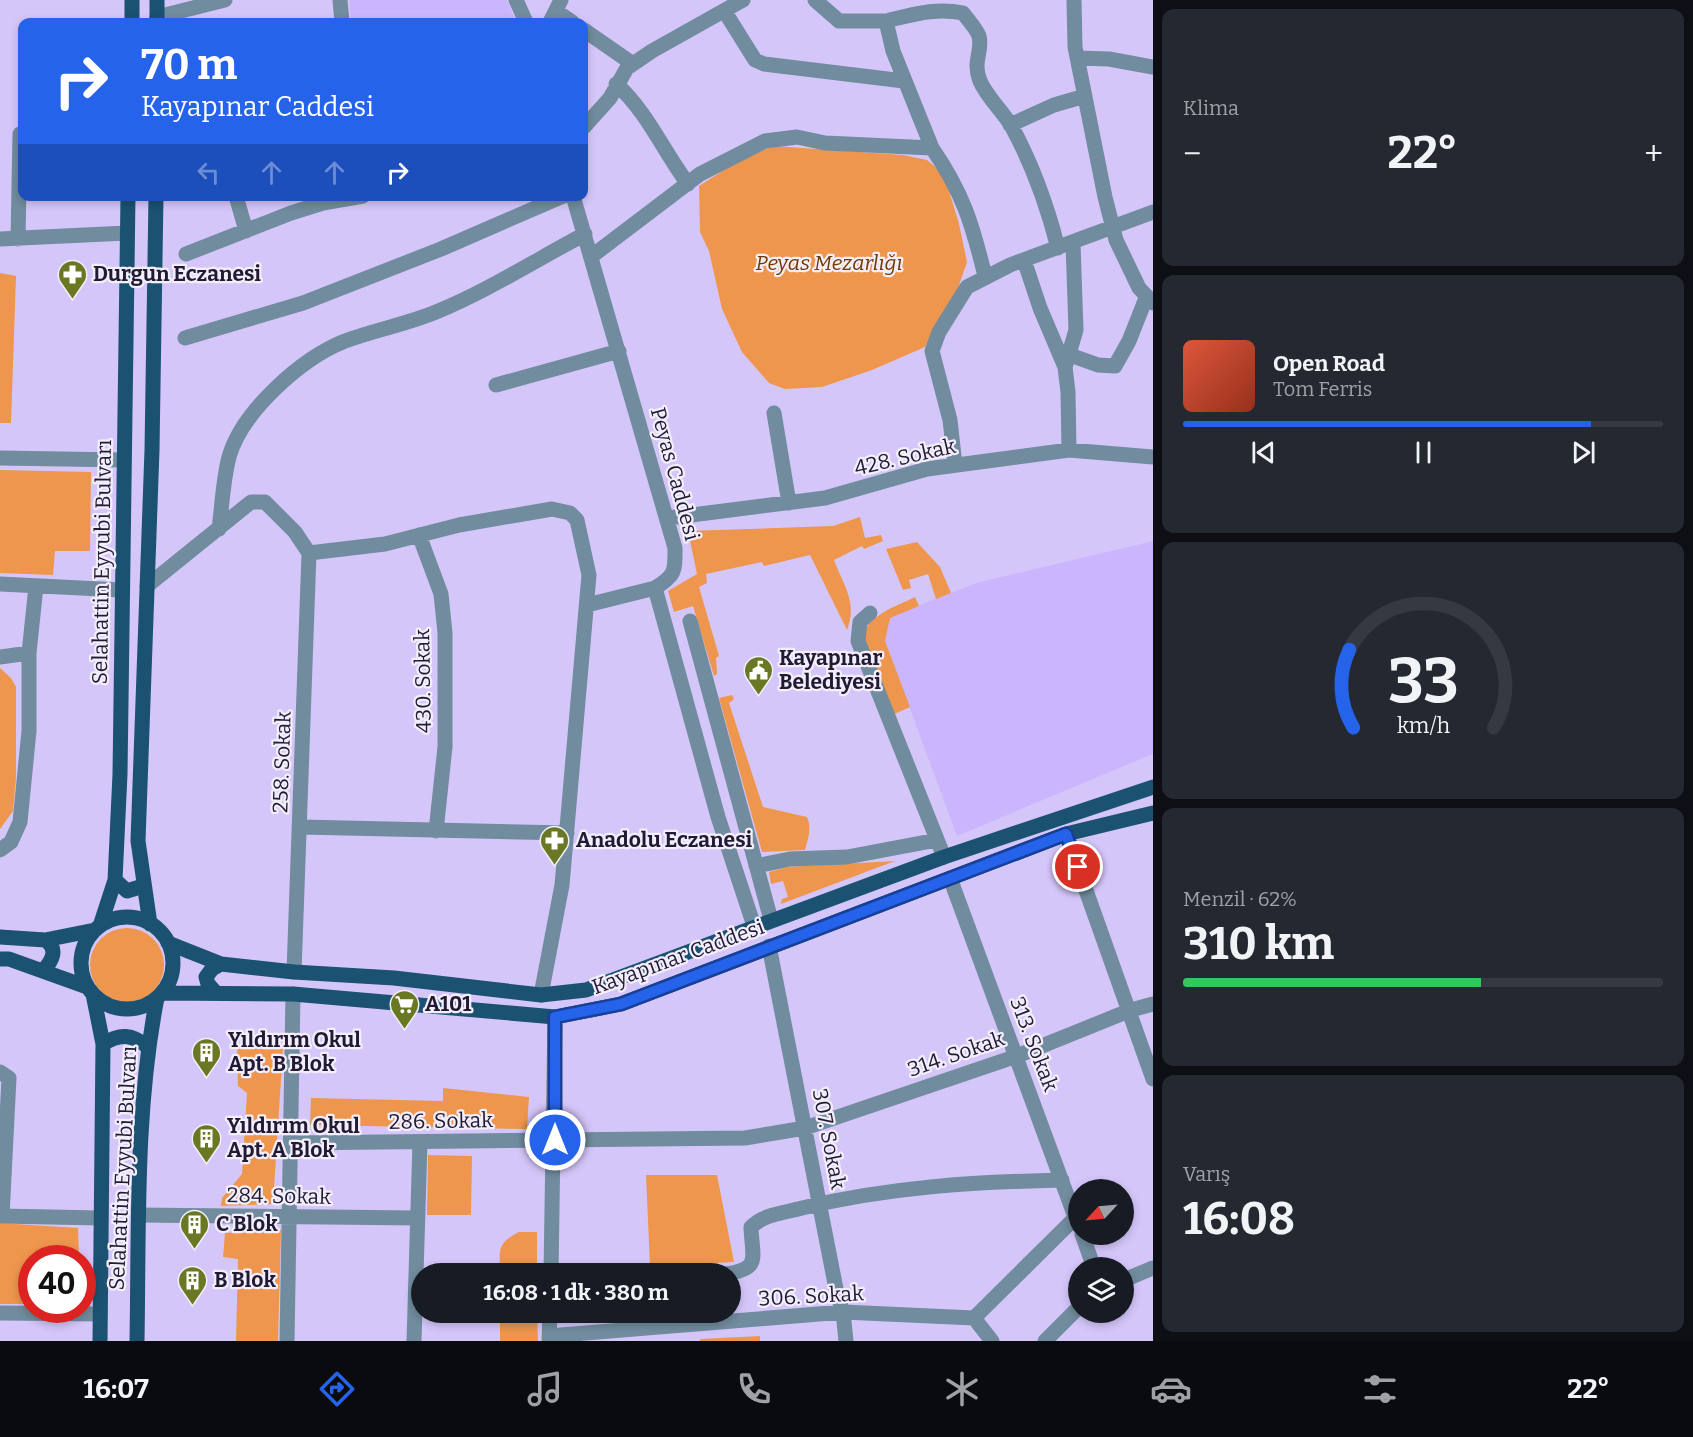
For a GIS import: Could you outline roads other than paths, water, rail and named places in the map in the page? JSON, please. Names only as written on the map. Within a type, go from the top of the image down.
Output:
[{"type":"main road","points":[[132,0],[132,18]]},
{"type":"main road","points":[[157,0],[157,18]]},
{"type":"main road","name":"Selahattin Eyyubi Bulvarı","points":[[98,928],[115,880],[120,774],[128,201]]},
{"type":"main road","name":"Selahattin Eyyubi Bulvarı","points":[[150,924],[142,886],[138,841],[147,586],[156,201]]},
{"type":"main road","name":"Kayapınar Caddesi","points":[[168,943],[221,964],[294,972],[394,978],[541,995],[586,990],[944,857],[1153,787]]},
{"type":"main road","name":"Kayapınar Caddesi","points":[[159,996],[216,993],[293,994],[555,1017],[621,1004],[1066,834],[1153,813]]},
{"type":"main road","points":[[115,880],[127,891],[142,886]]},
{"type":"main road","points":[[0,937],[45,940],[98,928],[125,917],[150,924],[168,943],[172,969],[159,996],[145,1006],[132,1009],[104,1003],[90,991],[43,971],[0,959]]},
{"type":"main road","points":[[90,991],[82,972],[81,957],[86,943],[98,928]]},
{"type":"main road","points":[[43,971],[54,955],[53,948],[45,940]]},
{"type":"main road","points":[[216,993],[208,984],[206,977],[221,964]]},
{"type":"main road","name":"Selahattin Eyyubi Bulvarı","points":[[90,991],[103,1044],[100,1341]]},
{"type":"main road","name":"Selahattin Eyyubi Bulvarı","points":[[137,1341],[147,1047],[159,996]]},
{"type":"main road","points":[[103,1044],[114,1037],[125,1035],[138,1039],[147,1047]]},
{"type":"street","points":[[164,18],[225,0]]},
{"type":"street","points":[[340,0],[342,18]]},
{"type":"street","points":[[516,0],[524,18]]},
{"type":"street","points":[[588,124],[602,109],[616,84],[633,64],[743,0]]},
{"type":"street","points":[[815,0],[839,21],[886,21],[927,11],[949,10],[963,14],[979,35],[980,46],[976,60],[979,79],[986,93],[1010,125],[1065,246],[1076,330],[1067,361],[1069,450]]},
{"type":"street","points":[[1067,361],[1115,366],[1150,301],[1126,260],[1113,228],[1077,58],[1074,0]]},
{"type":"street","points":[[725,12],[755,60],[764,64],[904,81]]},
{"type":"street","points":[[886,21],[904,81],[926,127],[932,148],[954,179],[965,204],[985,276]]},
{"type":"street","points":[[588,33],[633,64]]},
{"type":"street","points":[[1077,58],[1109,59],[1153,67]]},
{"type":"street","points":[[616,84],[627,93],[666,155],[688,184]]},
{"type":"street","points":[[1010,125],[1054,105],[1085,96]]},
{"type":"street","points":[[592,256],[688,184],[730,157],[765,141],[797,137],[825,143],[932,148]]},
{"type":"street","points":[[18,239],[19,201]]},
{"type":"street","points":[[237,201],[246,231]]},
{"type":"street","points":[[186,254],[323,203],[335,201]]},
{"type":"street","points":[[185,338],[303,303],[551,201]]},
{"type":"street","name":"Peyas Caddesi","points":[[575,201],[675,548],[675,571],[668,580],[655,588]]},
{"type":"street","points":[[955,465],[950,420],[932,351],[939,332],[967,287],[985,276],[1024,260],[1153,212]]},
{"type":"street","points":[[0,239],[127,233]]},
{"type":"street","points":[[219,529],[230,456],[252,412],[296,371],[344,341],[424,317],[453,305],[585,234]]},
{"type":"street","points":[[1024,260],[1040,308],[1067,361]]},
{"type":"street","points":[[496,385],[619,351]]},
{"type":"street","points":[[774,413],[789,503]]},
{"type":"street","name":"428. Sokak","points":[[668,518],[825,498],[927,469],[1069,450],[1153,457]]},
{"type":"street","points":[[0,458],[124,460]]},
{"type":"street","points":[[147,586],[219,529],[243,506],[251,502],[265,502],[295,532],[309,553],[385,544],[419,535],[552,509],[570,513],[577,520],[589,575],[562,885],[541,995]]},
{"type":"street","name":"430. Sokak","points":[[419,535],[441,594],[445,633],[445,747],[436,831]]},
{"type":"street","name":"258. Sokak","points":[[294,972],[309,553]]},
{"type":"street","points":[[0,584],[121,590]]},
{"type":"street","points":[[0,850],[11,842],[20,822],[28,731],[29,653],[36,586]]},
{"type":"street","points":[[586,605],[655,588],[718,818],[754,926]]},
{"type":"street","points":[[870,613],[860,622],[858,641],[944,857]]},
{"type":"street","points":[[690,621],[771,920]]},
{"type":"street","points":[[0,657],[29,653]]},
{"type":"street","points":[[301,826],[567,833]]},
{"type":"street","points":[[1066,834],[1131,1010],[1153,1079]]},
{"type":"street","points":[[756,866],[790,859],[847,857],[937,840]]},
{"type":"street","name":"313. Sokak","points":[[950,878],[1068,1196]]},
{"type":"street","name":"307. Sokak","points":[[769,946],[843,1312],[846,1341]]},
{"type":"street","points":[[287,1341],[293,994]]},
{"type":"street","name":"314. Sokak","points":[[805,1128],[1017,1056],[1131,1010],[1153,1004]]},
{"type":"street","points":[[551,1263],[555,1140],[555,1017]]},
{"type":"street","points":[[0,1072],[9,1078],[1,1216],[100,1218]]},
{"type":"street","name":"286. Sokak","points":[[292,1143],[745,1138],[805,1128]]},
{"type":"street","points":[[414,1341],[420,1142]]},
{"type":"street","points":[[741,1271],[752,1266],[754,1260],[751,1227],[759,1219],[820,1204],[921,1186],[963,1182],[1062,1180]]},
{"type":"street","name":"284. Sokak","points":[[140,1215],[418,1218]]},
{"type":"street","points":[[992,1341],[974,1318],[1068,1229]]},
{"type":"street","points":[[1134,1276],[1153,1269]]},
{"type":"street","name":"306. Sokak","points":[[549,1339],[843,1312],[974,1318]]},
{"type":"street","points":[[0,1313],[100,1314]]},
{"type":"street","points":[[1045,1341],[1068,1318]]},
{"type":"street","points":[[549,1339],[550,1323]]},
{"type":"place","name":"Durgun Eczanesi","points":[[72,300]]},
{"type":"place","name":"Kayapınar Belediyesi","points":[[758,696]]},
{"type":"place","name":"Anadolu Eczanesi","points":[[555,866]]},
{"type":"place","name":"A101","points":[[404,1030]]},
{"type":"place","name":"Yıldırım Okul Apt. B Blok","points":[[207,1078]]},
{"type":"place","name":"Yıldırım Okul Apt. A Blok","points":[[206,1164]]},
{"type":"place","name":"C Blok","points":[[195,1250]]},
{"type":"place","name":"B Blok","points":[[193,1306]]},
{"type":"park label","name":"Peyas Mezarlığı","points":[[829,263]]}]
